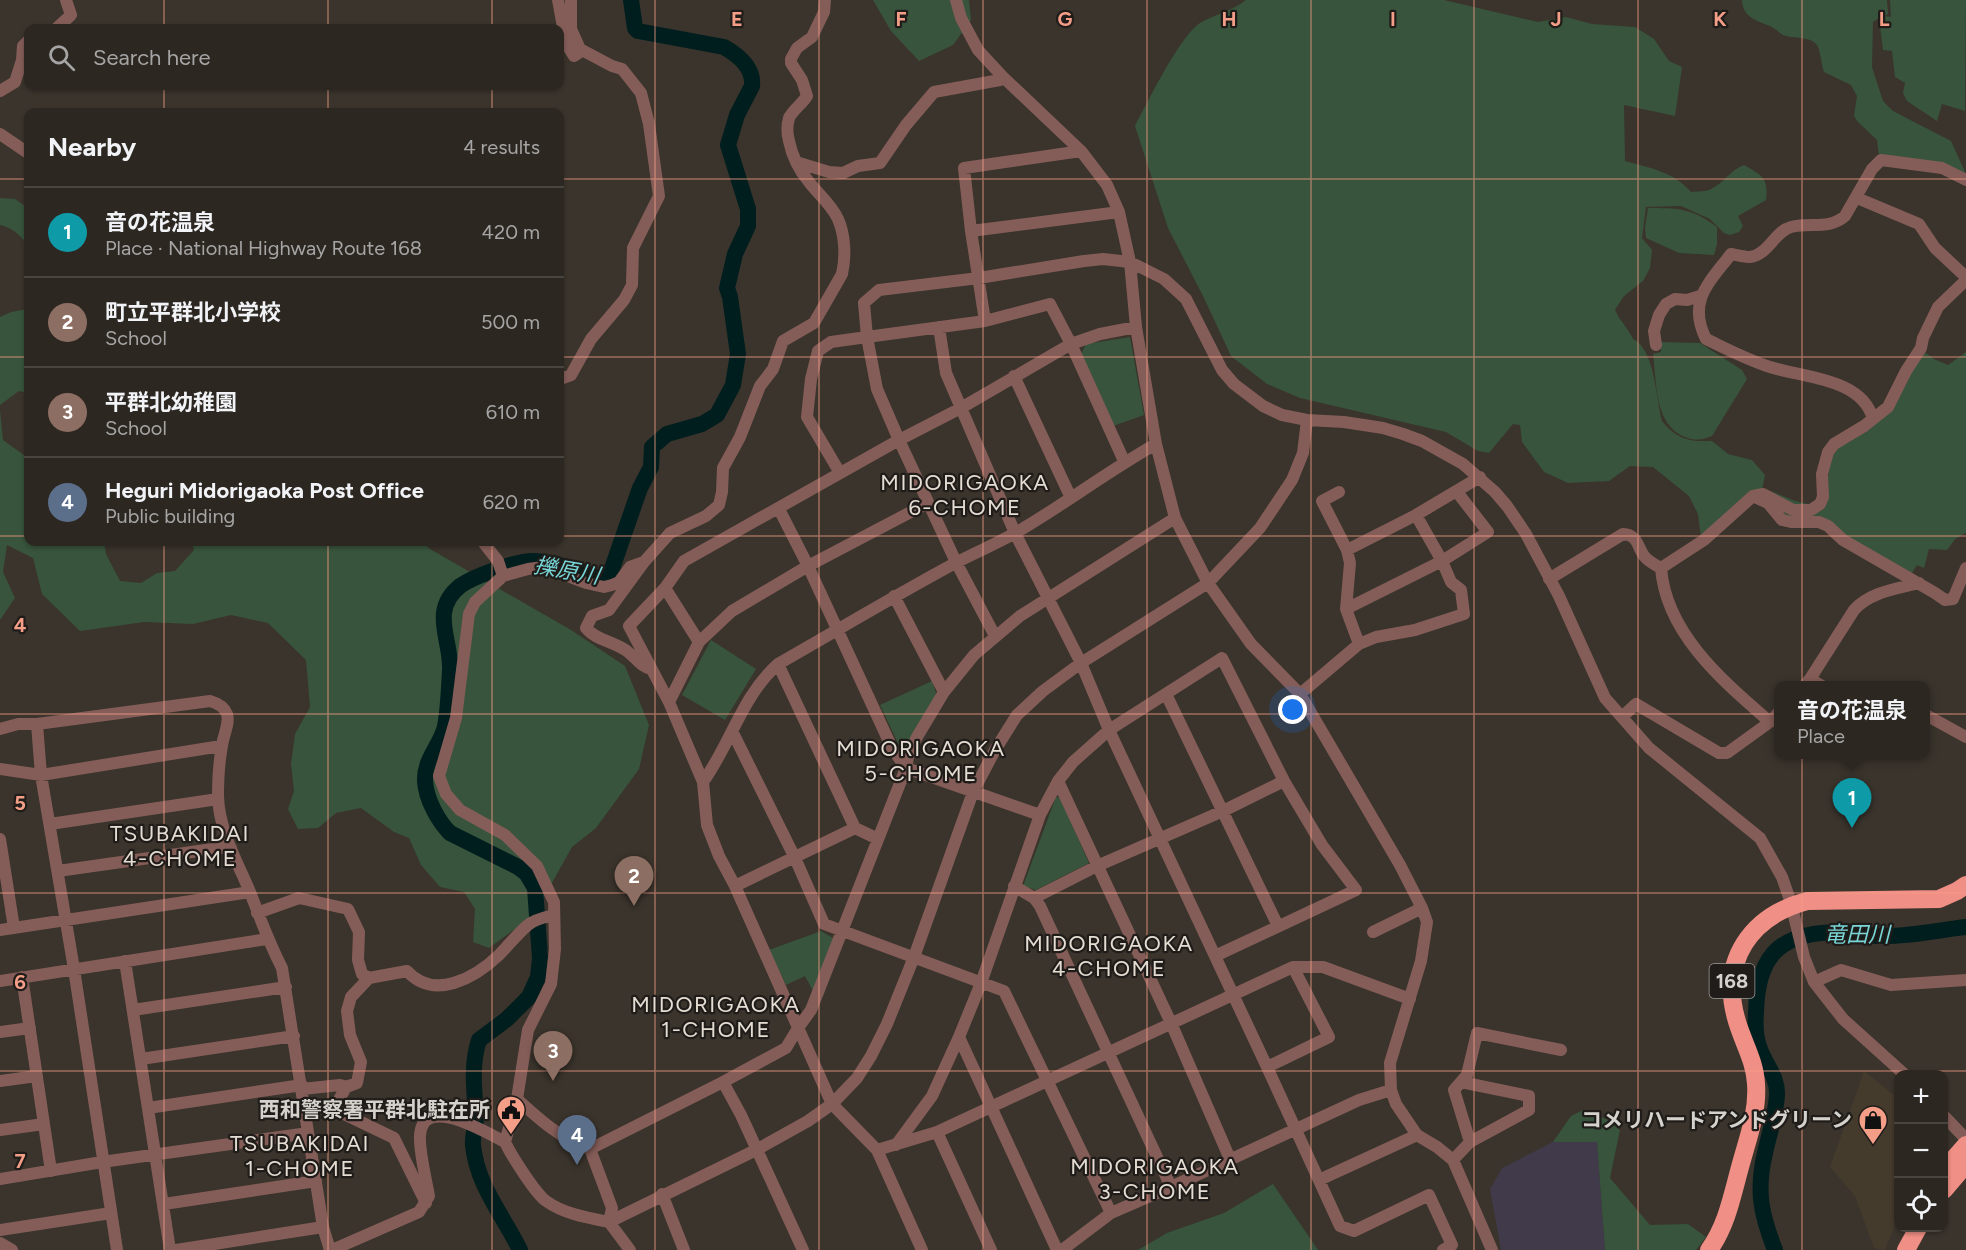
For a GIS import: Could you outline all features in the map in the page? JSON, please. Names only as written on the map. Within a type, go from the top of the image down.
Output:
[{"type":"highway","name":"168","points":[[1709,1250],[1728,1211],[1754,1118],[1756,1082],[1753,1064],[1736,1020],[1731,989],[1737,954],[1746,940],[1770,917],[1807,901],[1939,899],[1966,885]]},
{"type":"highway","points":[[1948,1165],[1966,1145]]},
{"type":"highway","points":[[1948,1185],[1966,1164]]},
{"type":"highway","points":[[1894,1250],[1902,1232]]},
{"type":"highway","points":[[1906,1250],[1915,1232]]},
{"type":"street","points":[[61,24],[71,15],[66,0]]},
{"type":"street","points":[[558,0],[562,24]]},
{"type":"street","points":[[564,378],[571,375],[591,339],[624,300],[632,285],[633,248],[659,196],[649,124],[641,93],[622,69],[580,49],[571,28],[571,0]]},
{"type":"street","points":[[652,669],[644,668],[621,648],[590,633],[586,628],[592,616],[609,610],[644,562],[670,533],[706,516],[719,505],[723,468],[740,437],[760,386],[773,369],[783,341],[814,323],[842,274],[845,245],[838,219],[796,162],[791,153],[788,134],[790,115],[807,96],[791,59],[797,48],[812,37],[824,12],[825,0]]},
{"type":"street","points":[[956,0],[961,18],[978,50],[1081,151],[1107,185],[1119,212],[1130,262],[1136,327],[1156,444],[1175,519],[1208,583],[1251,644],[1300,694],[1400,865],[1422,908],[1427,922],[1421,961],[1390,1063],[1391,1090],[1396,1104],[1417,1136],[1437,1147],[1453,1160],[1492,1250]]},
{"type":"street","points":[[564,32],[566,43],[574,56],[580,52],[580,49]]},
{"type":"street","points":[[0,91],[15,82],[24,45]]},
{"type":"street","points":[[796,162],[829,172],[843,172],[858,165],[880,163],[906,125],[934,92],[1000,80],[1003,77]]},
{"type":"street","points":[[0,135],[24,150]]},
{"type":"street","points":[[985,321],[970,231],[964,168],[1081,151]]},
{"type":"street","points":[[1873,419],[1868,405],[1844,388],[1820,379],[1770,367],[1706,339],[1699,325],[1697,313],[1700,296],[1731,254],[1750,257],[1793,226],[1830,225],[1839,222],[1857,198],[1872,169],[1881,160],[1942,168],[1966,180]]},
{"type":"street","points":[[1661,568],[1704,540],[1753,496],[1763,494],[1793,510],[1810,510],[1820,504],[1823,497],[1822,474],[1828,452],[1834,444],[1888,407],[1906,371],[1921,348],[1923,338],[1938,307],[1966,278],[1935,248],[1919,224],[1857,198]]},
{"type":"street","points":[[970,231],[1119,212]]},
{"type":"street","points":[[995,636],[956,562],[877,389],[867,337],[864,303],[879,290],[979,278],[1084,261],[1130,262],[1164,279],[1186,298],[1222,370],[1234,384],[1263,406],[1282,415],[1307,420],[1344,422],[1404,434],[1446,454],[1480,477],[1507,506],[1526,534],[1559,596],[1605,698],[1649,748],[1756,834],[1782,877],[1804,957],[1814,982],[1843,1019],[1900,1070]]},
{"type":"street","points":[[1656,345],[1654,331],[1659,315],[1666,304],[1675,299],[1687,300],[1700,296]]},
{"type":"street","points":[[840,473],[807,417],[811,379],[818,351],[831,342],[985,321],[1050,304],[1071,344],[1124,462]]},
{"type":"street","points":[[939,327],[945,373],[1015,533],[1081,663],[1109,730],[1268,1067],[1340,1226],[1354,1231],[1429,1195],[1452,1245],[1443,1250]]},
{"type":"street","points":[[922,1250],[878,1150],[832,1104],[735,886],[719,856],[707,825],[703,782],[669,702],[629,626],[665,588],[684,561],[899,440],[961,408],[1071,344],[1100,334],[1136,327]]},
{"type":"street","points":[[1014,376],[1071,498]]},
{"type":"street","points":[[0,729],[18,724],[38,724],[210,701],[219,704],[227,712],[228,719],[221,746],[218,799],[224,833],[250,892],[267,939],[282,968],[323,1227],[331,1250],[419,1212],[426,1203],[429,1196],[420,1134],[425,1123],[432,1116],[448,1115],[505,1142],[511,1155],[545,1200],[576,1215],[609,1222],[662,1194],[756,1150],[808,1121],[832,1104],[857,1078],[872,1056],[887,1024],[914,957],[973,792],[1017,715],[1043,691],[1081,663],[1208,583],[1260,528],[1292,480],[1303,453],[1307,420]]},
{"type":"street","points":[[703,782],[717,763],[748,698],[763,678],[778,664],[894,596],[1015,533],[1124,462],[1156,444]]},
{"type":"street","points":[[1347,550],[1416,515],[1480,477]]},
{"type":"street","points":[[1339,492],[1322,501],[1347,550],[1350,563],[1346,609],[1359,644]]},
{"type":"street","points":[[1346,609],[1442,561],[1488,532],[1457,492]]},
{"type":"street","points":[[1753,496],[1768,503],[1782,520],[1819,522],[1828,526],[1843,540],[1945,600],[1953,599],[1966,568]]},
{"type":"street","points":[[669,702],[699,642],[732,611],[808,566],[928,503]]},
{"type":"street","points":[[778,508],[808,566],[892,748],[906,768],[1040,815]]},
{"type":"street","points":[[1300,694],[1359,644],[1376,637],[1415,630],[1464,614],[1461,590],[1451,582],[1416,515]]},
{"type":"street","points":[[517,1099],[559,1134],[574,1144],[590,1149],[723,1083],[786,1048],[811,1010],[906,768],[908,757],[917,737],[944,692],[974,655],[1020,616],[1175,519]]},
{"type":"street","points":[[1549,579],[1623,534],[1635,538],[1643,555],[1661,568],[1663,586],[1667,596],[1695,650],[1717,673],[1774,717],[1727,753],[1719,753],[1636,704],[1622,717]]},
{"type":"street","points":[[486,546],[501,570]]},
{"type":"street","points":[[426,1203],[394,1138],[338,1111],[336,1105],[346,1087],[357,1083],[361,1062],[350,1035],[347,1011],[351,997],[369,978],[406,971],[415,980],[440,987],[464,980],[497,957],[544,918],[555,902],[537,866],[505,835],[460,810],[446,794],[440,776],[456,718],[470,614],[474,602],[501,570],[543,567],[586,583],[604,587],[618,582],[630,567],[644,562]]},
{"type":"street","points":[[1808,681],[1862,600],[1919,583]]},
{"type":"street","points":[[665,588],[699,642]]},
{"type":"street","points":[[894,596],[944,692]]},
{"type":"street","points":[[896,1145],[932,1096],[959,1037],[981,983],[1040,815],[1058,782],[1073,762],[1109,730],[1222,658],[1284,781],[1322,846],[1356,890],[1215,956]]},
{"type":"street","points":[[778,664],[855,828],[878,839]]},
{"type":"street","points":[[1166,694],[1278,926]]},
{"type":"street","points":[[1930,717],[1966,738]]},
{"type":"street","points":[[38,724],[42,775],[117,1250]]},
{"type":"street","points":[[732,731],[825,924],[1004,991],[1111,1213]]},
{"type":"street","points":[[0,769],[42,775],[221,746]]},
{"type":"street","points":[[1034,898],[1097,866],[1223,811],[1284,781]]},
{"type":"street","points":[[1058,782],[1171,1023],[1230,1159]]},
{"type":"street","points":[[50,824],[218,799]]},
{"type":"street","points":[[735,886],[855,828]]},
{"type":"street","points":[[0,839],[14,928]]},
{"type":"street","points":[[58,871],[231,848]]},
{"type":"street","points":[[1014,886],[1034,898],[1040,906],[1171,1187]]},
{"type":"street","points":[[0,930],[250,892]]},
{"type":"street","points":[[257,913],[299,898],[348,909],[359,932],[358,960],[362,974],[369,978]]},
{"type":"street","points":[[1372,932],[1422,908]]},
{"type":"street","points":[[505,1142],[517,1099],[528,1030],[551,984],[555,949],[544,918]]},
{"type":"street","points":[[0,981],[267,939]]},
{"type":"street","points":[[125,961],[154,1155],[171,1250]]},
{"type":"street","points":[[878,1150],[937,1132],[1047,1079],[1293,967],[1323,967],[1410,999]]},
{"type":"street","points":[[1268,1067],[1329,1037],[1293,967]]},
{"type":"street","points":[[1814,982],[1841,970],[1891,985],[1966,980]]},
{"type":"street","points":[[22,977],[51,1172]]},
{"type":"street","points":[[133,1010],[286,987]]},
{"type":"street","points":[[0,1032],[30,1028]]},
{"type":"street","points":[[1470,1142],[1454,1090],[1467,1075],[1477,1033],[1561,1050]]},
{"type":"street","points":[[141,1059],[294,1036]]},
{"type":"street","points":[[959,1037],[1057,1250]]},
{"type":"street","points":[[0,1081],[37,1076]]},
{"type":"street","points":[[1453,1160],[1470,1142],[1529,1110],[1529,1096],[1461,1082]]},
{"type":"street","points":[[723,1083],[741,1115],[803,1250]]},
{"type":"street","points":[[148,1108],[302,1087],[340,1084],[346,1087]]},
{"type":"street","points":[[1062,1250],[1111,1213],[1359,1100],[1391,1090]]},
{"type":"street","points":[[1948,1120],[1966,1139]]},
{"type":"street","points":[[0,1130],[44,1124]]},
{"type":"street","points":[[937,1132],[991,1250]]},
{"type":"street","points":[[0,1179],[308,1133]]},
{"type":"street","points":[[1319,1180],[1417,1136]]},
{"type":"street","points":[[590,1149],[612,1208],[609,1222],[630,1250]]},
{"type":"street","points":[[164,1203],[316,1180]]},
{"type":"street","points":[[662,1194],[684,1250]]},
{"type":"street","points":[[0,1230],[111,1213]]},
{"type":"street","points":[[176,1250],[323,1227]]},
{"type":"street","points":[[0,1243],[12,1250]]},
{"type":"shaded area","points":[[1864,1071],[1894,1095],[1894,1227],[1885,1250],[1874,1248],[1855,1196],[1830,1167]]},
{"type":"shaded area","points":[[1597,1141],[1605,1250],[1501,1250],[1490,1189],[1502,1168],[1553,1142]]},
{"type":"green space","points":[[873,0],[969,0],[971,20],[953,45],[919,61],[891,31]]},
{"type":"green space","points":[[1246,0],[1444,0],[1538,22],[1566,17],[1592,24],[1635,27],[1654,39],[1669,61],[1682,67],[1675,116],[1624,105],[1625,161],[1669,175],[1691,192],[1711,189],[1734,170],[1744,165],[1763,178],[1767,193],[1766,200],[1738,216],[1743,226],[1739,232],[1730,235],[1724,233],[1710,219],[1681,206],[1646,207],[1642,238],[1652,250],[1650,268],[1643,281],[1624,296],[1615,310],[1633,339],[1646,353],[1654,376],[1662,421],[1678,436],[1697,441],[1712,441],[1728,454],[1752,460],[1765,475],[1762,490],[1739,501],[1701,538],[1698,514],[1689,496],[1653,467],[1630,466],[1609,481],[1568,483],[1544,472],[1522,442],[1520,425],[1513,424],[1489,453],[1478,451],[1446,432],[1300,398],[1267,384],[1231,356],[1168,228],[1135,126],[1164,71],[1192,30],[1200,23]]},
{"type":"green space","points":[[1742,0],[1887,0],[1888,14],[1885,16],[1891,17],[1890,0],[1966,0],[1965,111],[1942,104],[1937,121],[1907,101],[1903,93],[1905,83],[1895,77],[1892,51],[1883,50],[1879,18],[1873,22],[1872,67],[1883,101],[1893,111],[1951,141],[1966,174],[1879,157],[1877,140],[1854,116],[1857,96],[1851,85],[1824,72],[1815,42],[1789,37],[1751,18],[1745,11]]},
{"type":"green space","points":[[0,198],[15,199],[24,205],[24,242],[17,233],[0,225]]},
{"type":"green space","points":[[1648,208],[1684,210],[1700,216],[1717,227],[1717,244],[1714,255],[1679,253],[1646,238]]},
{"type":"green space","points":[[24,310],[24,392],[19,391],[0,405],[0,317]]},
{"type":"green space","points":[[1130,337],[1144,415],[1113,426],[1081,354],[1086,344]]},
{"type":"green space","points":[[1660,342],[1700,343],[1742,370],[1747,379],[1712,436],[1699,440],[1685,437],[1667,423],[1659,402],[1653,354],[1661,352]]},
{"type":"green space","points":[[1923,351],[1948,365],[1966,352],[1966,533],[1955,539],[1947,550],[1929,549],[1924,568],[1917,565],[1912,573],[1855,543],[1836,528],[1788,519],[1761,497],[1771,491],[1812,505],[1827,483],[1831,458],[1840,444],[1906,385]]},
{"type":"green space","points":[[0,410],[3,440],[24,455],[24,546],[105,546],[106,554],[120,581],[141,583],[157,573],[175,571],[194,550],[192,546],[427,546],[571,630],[625,666],[649,725],[639,769],[596,828],[572,847],[534,915],[489,948],[473,942],[475,909],[464,892],[440,887],[421,865],[409,838],[394,832],[361,808],[336,813],[318,828],[298,829],[288,809],[294,791],[291,764],[295,734],[310,707],[306,660],[268,623],[231,615],[193,624],[144,622],[80,631],[42,594],[33,558],[7,545],[3,572],[15,598],[0,620]]},
{"type":"green space","points":[[711,640],[756,669],[725,720],[682,695]]},
{"type":"green space","points":[[932,681],[937,696],[903,754],[880,705]]},
{"type":"green space","points":[[1056,797],[1060,798],[1089,863],[1036,890],[1023,886]]},
{"type":"green space","points":[[821,931],[833,938],[814,993],[805,976],[786,985],[769,950]]},
{"type":"green space","points":[[1583,1110],[1606,1119],[1620,1130],[1610,1178],[1650,1225],[1688,1224],[1706,1237],[1696,1250],[1605,1250],[1597,1142],[1553,1142],[1571,1116]]},
{"type":"green space","points":[[1273,1184],[1318,1250],[1138,1250],[1167,1233],[1224,1213]]},
{"type":"waterway","name":"擽原川","points":[[520,1250],[485,1187],[475,1160],[474,1067],[479,1040],[507,1019],[529,997],[538,977],[540,958],[535,888],[526,873],[518,867],[450,833],[430,802],[425,774],[444,730],[447,710],[450,659],[444,626],[446,605],[451,596],[466,582],[495,570],[526,562],[560,565],[608,580],[640,488],[651,467],[652,447],[667,434],[702,424],[717,415],[733,385],[738,354],[727,288],[735,254],[748,226],[748,209],[728,145],[737,115],[752,86],[752,79],[748,68],[740,58],[724,47],[638,31],[635,28],[631,0]]},
{"type":"waterway","name":"竜田川","points":[[1775,1250],[1763,1214],[1761,1179],[1775,1110],[1777,1088],[1756,1036],[1758,992],[1768,960],[1790,941],[1805,936],[1844,932],[1890,936],[1966,927]]},
{"type":"place","name":"音の花温泉","points":[[1852,828]]},
{"type":"place","name":"町立平群北小学校","points":[[634,906]]},
{"type":"place","name":"平群北幼稚園","points":[[553,1081]]},
{"type":"place","name":"西和警察署平群北駐在所","points":[[511,1136]]},
{"type":"place","name":"コメリハードアンドグリーン","points":[[1873,1146]]},
{"type":"place","name":"Heguri Midorigaoka Post Office","points":[[577,1165]]},
{"type":"district","name":"MIDORIGAOKA 6-CHOME","points":[[965,494]]},
{"type":"district","name":"MIDORIGAOKA 5-CHOME","points":[[921,760]]},
{"type":"district","name":"TSUBAKIDAI 4-CHOME","points":[[180,846]]},
{"type":"district","name":"MIDORIGAOKA 4-CHOME","points":[[1109,956]]},
{"type":"district","name":"MIDORIGAOKA 1-CHOME","points":[[716,1016]]},
{"type":"district","name":"TSUBAKIDAI 1-CHOME","points":[[300,1156]]},
{"type":"district","name":"MIDORIGAOKA 3-CHOME","points":[[1155,1178]]}]
